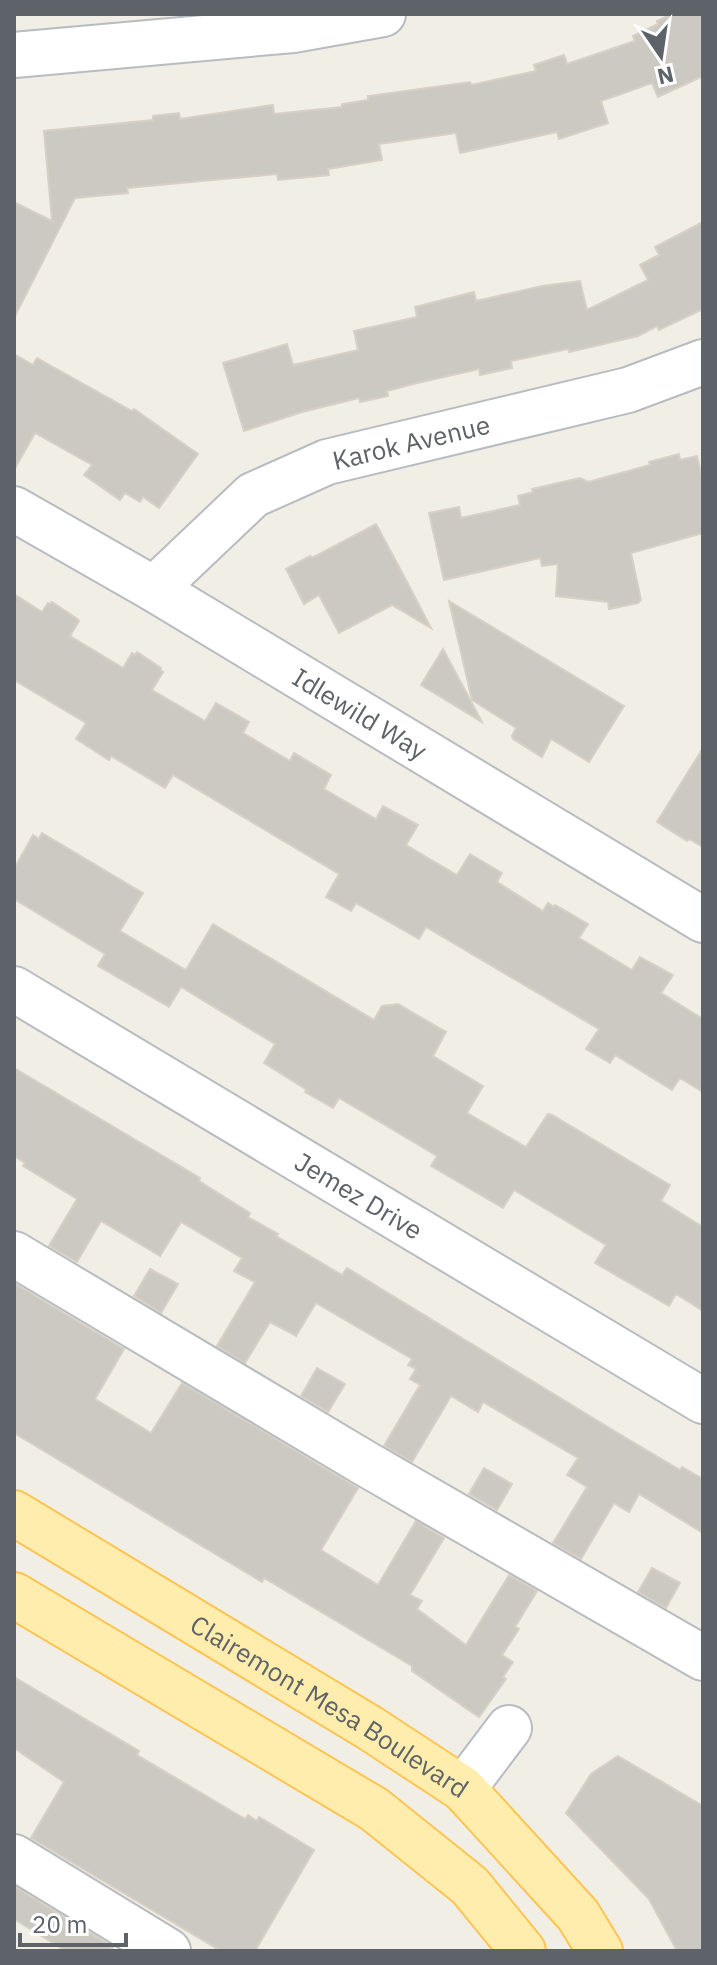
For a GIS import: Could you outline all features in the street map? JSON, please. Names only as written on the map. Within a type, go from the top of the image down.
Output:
[{"type":"main road","name":"Clairemont Mesa Boulevard","points":[[14,1513],[370,1728],[463,1789],[578,1915],[600,1951]]},
{"type":"main road","points":[[14,1595],[374,1809],[470,1886],[523,1951]]},
{"type":"street","points":[[14,55],[293,30],[383,14]]},
{"type":"street","name":"Karok Avenue","points":[[154,589],[253,495],[327,462],[628,390],[703,362]]},
{"type":"street","name":"Idlewild Way","points":[[14,509],[154,589],[703,920]]},
{"type":"street","name":"Jemez Drive","points":[[14,989],[703,1401]]},
{"type":"street","points":[[14,1254],[368,1465],[703,1658]]},
{"type":"street","points":[[463,1789],[509,1728]]},
{"type":"street","points":[[14,1857],[168,1951]]},
{"type":"building","points":[[672,14],[703,14],[703,76],[658,97],[652,83],[601,101],[608,123],[559,139],[557,132],[460,153],[456,133],[379,144],[382,160],[328,169],[329,175],[278,180],[277,174],[127,188],[128,193],[75,198],[14,318],[14,202],[52,221],[44,131],[153,120],[153,116],[179,113],[180,119],[273,105],[274,114],[342,107],[342,104],[368,100],[368,96],[470,82],[471,85],[536,71],[534,65],[564,55],[567,64],[635,41],[633,36]]},
{"type":"building","points":[[703,222],[703,309],[659,330],[657,326],[638,336],[511,361],[512,368],[480,375],[479,369],[413,384],[387,391],[388,396],[360,402],[359,398],[244,431],[223,363],[287,344],[293,365],[358,350],[354,331],[417,317],[415,307],[474,292],[476,301],[580,281],[587,310],[648,280],[640,265],[659,255],[655,247]]},
{"type":"building","points":[[14,354],[33,365],[37,358],[132,411],[134,409],[198,454],[159,508],[143,497],[140,502],[125,493],[120,500],[84,475],[92,465],[35,433],[14,470]]},
{"type":"building","points":[[679,454],[680,460],[697,456],[703,481],[703,533],[631,553],[641,600],[638,603],[609,609],[608,602],[556,596],[558,564],[542,566],[540,558],[444,580],[429,513],[459,507],[461,518],[520,505],[518,496],[533,492],[532,489],[580,478],[588,482]]},
{"type":"building","points":[[376,524],[431,628],[392,605],[339,633],[319,595],[304,604],[286,569]]},
{"type":"building","points":[[14,594],[42,612],[52,602],[76,618],[79,621],[70,636],[123,668],[132,653],[135,655],[137,652],[163,672],[152,690],[205,721],[216,703],[249,722],[243,733],[290,761],[294,753],[331,775],[324,789],[376,819],[383,806],[418,825],[406,845],[457,875],[470,854],[502,873],[497,882],[543,911],[548,903],[555,905],[588,924],[579,938],[632,970],[640,957],[673,975],[661,993],[703,1019],[703,1092],[680,1078],[672,1090],[615,1055],[610,1063],[586,1049],[599,1029],[426,927],[419,939],[356,903],[351,911],[326,897],[339,874],[173,775],[165,788],[111,756],[109,760],[76,739],[86,723],[14,680]]},
{"type":"building","points":[[449,601],[624,706],[589,762],[551,739],[542,757],[513,739],[516,728],[472,700]]},
{"type":"building","points":[[443,649],[482,722],[421,685]]},
{"type":"building","points":[[703,748],[703,847],[657,822]]},
{"type":"building","points":[[42,833],[143,893],[120,931],[186,970],[213,924],[374,1020],[382,1006],[398,1004],[446,1032],[433,1056],[483,1086],[467,1113],[526,1147],[548,1114],[552,1115],[670,1185],[661,1201],[703,1227],[703,1311],[676,1294],[669,1306],[595,1263],[606,1245],[514,1190],[503,1208],[431,1166],[437,1156],[380,1122],[339,1098],[333,1108],[305,1092],[307,1090],[264,1063],[275,1044],[181,987],[169,1007],[98,966],[105,954],[14,899],[14,869],[33,835],[39,839]]},
{"type":"building","points":[[14,1068],[200,1178],[199,1181],[250,1213],[248,1217],[278,1234],[276,1236],[342,1275],[347,1268],[680,1470],[682,1467],[703,1479],[703,1533],[639,1494],[629,1512],[614,1503],[581,1559],[553,1543],[587,1487],[567,1475],[578,1458],[483,1402],[478,1412],[451,1396],[412,1462],[384,1446],[420,1385],[410,1379],[416,1369],[408,1365],[412,1359],[316,1303],[296,1336],[270,1322],[245,1363],[217,1346],[255,1282],[234,1271],[242,1258],[181,1222],[160,1256],[101,1221],[77,1262],[49,1246],[77,1199],[23,1166],[25,1163],[14,1156]]},
{"type":"building","points":[[150,1269],[178,1284],[161,1313],[134,1296]]},
{"type":"building","points":[[14,1283],[124,1349],[95,1399],[151,1433],[182,1383],[358,1488],[321,1550],[378,1585],[416,1521],[444,1538],[410,1595],[422,1601],[417,1609],[466,1645],[509,1575],[537,1591],[515,1627],[519,1629],[502,1655],[513,1662],[503,1677],[506,1679],[479,1717],[412,1671],[412,1666],[264,1578],[262,1582],[14,1433]]},
{"type":"building","points":[[317,1368],[345,1384],[328,1412],[301,1396]]},
{"type":"building","points":[[484,1468],[512,1484],[497,1510],[469,1494]]},
{"type":"building","points":[[652,1568],[680,1583],[666,1608],[638,1592]]},
{"type":"building","points":[[14,1677],[139,1751],[137,1755],[245,1819],[248,1815],[257,1821],[259,1817],[314,1850],[255,1951],[221,1951],[31,1838],[64,1782],[14,1748]]},
{"type":"building","points":[[618,1756],[703,1806],[703,1951],[677,1951],[649,1899],[566,1813],[591,1774]]},
{"type":"building","points":[[14,1886],[113,1947],[110,1951],[66,1951],[14,1919]]}]
